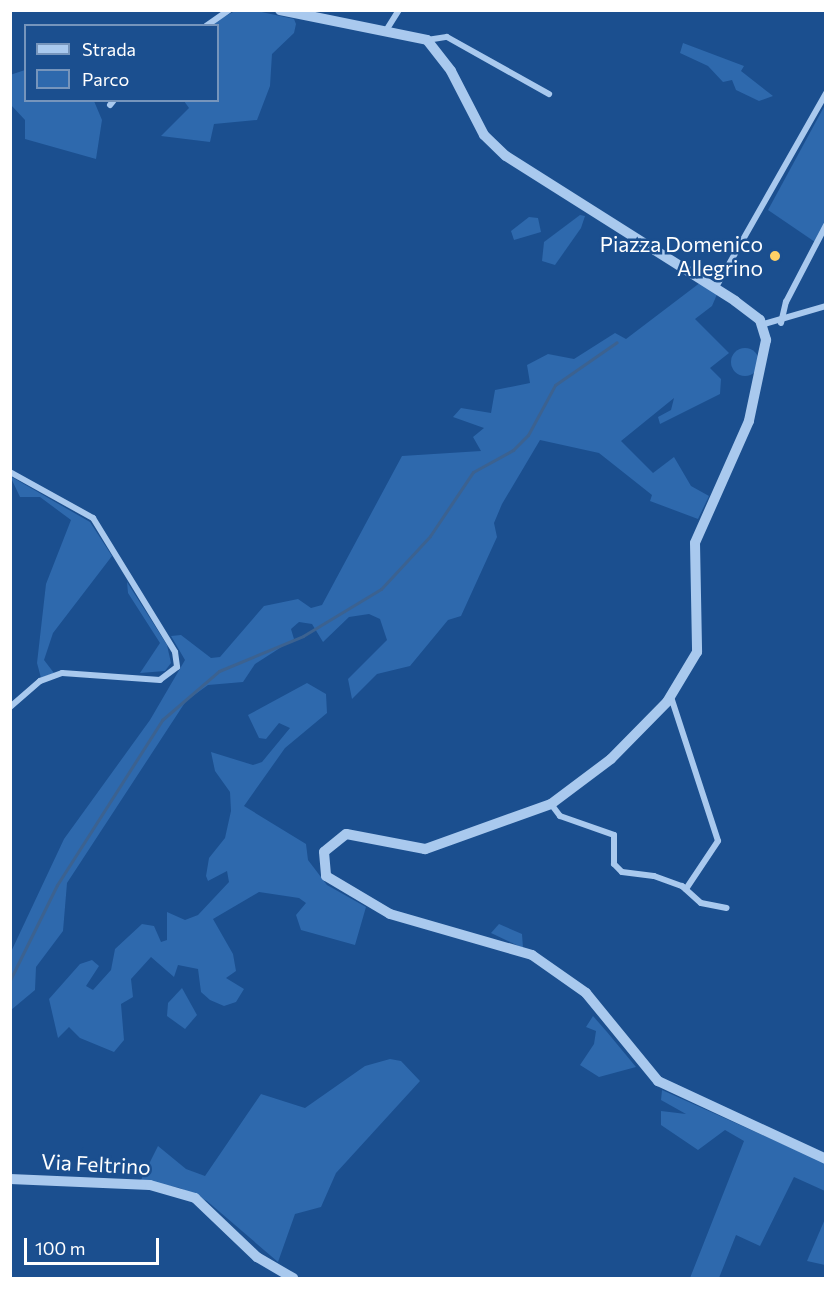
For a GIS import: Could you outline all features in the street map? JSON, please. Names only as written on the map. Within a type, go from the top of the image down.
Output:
[{"type":"street","points":[[209,24],[229,10]]},
{"type":"street","points":[[280,10],[387,29],[427,40],[447,37],[549,94]]},
{"type":"street","points":[[387,29],[399,10]]},
{"type":"street","points":[[427,40],[451,71],[484,135],[506,156],[716,287],[764,324],[781,323],[825,306]]},
{"type":"street","points":[[716,287],[825,93]]},
{"type":"street","points":[[781,323],[786,302],[825,225]]},
{"type":"street","points":[[764,324],[767,354],[749,421],[695,543],[697,652],[671,697],[611,759],[551,804],[426,849],[346,834],[324,852],[322,869],[331,883],[374,907],[532,955],[586,993],[658,1081],[825,1159]]},
{"type":"street","points":[[10,472],[93,518],[175,652],[177,667],[160,680],[62,674],[40,681],[10,707]]},
{"type":"street","points":[[671,697],[718,841],[686,889]]},
{"type":"street","points":[[551,804],[560,816],[614,836],[614,864],[622,872],[654,876],[686,889],[701,903],[727,908]]},
{"type":"street","name":"Via Feltrino","points":[[10,1179],[150,1185],[195,1198],[257,1257],[293,1278]]},
{"type":"green space","points":[[235,11],[257,11],[294,19],[296,24],[294,33],[272,54],[270,86],[257,120],[214,124],[210,142],[161,136],[189,108],[185,102],[219,102],[219,24],[211,24]]},
{"type":"green space","points":[[683,43],[744,66],[741,71],[773,96],[759,101],[736,90],[732,80],[723,82],[708,66],[680,53]]},
{"type":"green space","points":[[24,70],[24,102],[94,102],[102,120],[96,159],[25,139],[25,120],[11,105],[10,75]]},
{"type":"green space","points":[[825,105],[825,222],[815,242],[768,210]]},
{"type":"green space","points":[[580,215],[585,216],[581,228],[555,265],[542,261],[544,242]]},
{"type":"green space","points":[[529,217],[538,218],[541,232],[514,240],[511,231]]},
{"type":"green space","points":[[701,282],[718,292],[712,306],[695,319],[729,353],[710,368],[721,379],[720,394],[660,424],[658,417],[671,410],[674,398],[621,441],[653,473],[674,457],[691,486],[709,496],[698,519],[650,501],[652,495],[599,453],[540,440],[502,504],[494,523],[497,537],[461,616],[448,620],[410,666],[377,674],[352,699],[348,679],[387,640],[380,619],[369,614],[349,617],[323,642],[312,624],[299,622],[291,629],[294,639],[255,664],[243,682],[208,685],[186,701],[67,883],[63,931],[36,967],[35,990],[11,1010],[10,954],[64,839],[150,720],[185,660],[171,636],[181,635],[211,658],[220,657],[264,606],[298,599],[311,608],[322,605],[402,456],[481,451],[473,437],[484,428],[453,417],[461,408],[491,413],[495,390],[530,383],[527,365],[548,354],[574,359],[615,333],[626,339]]},
{"type":"green space","points":[[745,348],[755,352],[759,362],[755,372],[745,376],[735,372],[731,362],[735,352]]},
{"type":"green space","points":[[10,476],[90,522],[112,556],[53,633],[44,660],[54,673],[41,678],[37,663],[46,584],[71,520],[40,497],[20,497]]},
{"type":"green space","points":[[127,582],[167,645],[171,663],[165,671],[140,673],[160,643],[128,593]]},
{"type":"green space","points":[[307,683],[326,694],[327,713],[285,748],[244,806],[306,844],[308,860],[327,885],[366,907],[355,945],[301,930],[296,915],[306,903],[299,898],[259,892],[213,919],[233,954],[236,971],[226,978],[244,989],[236,1002],[224,1006],[210,1000],[201,992],[198,969],[178,965],[174,977],[151,957],[131,979],[133,997],[121,1004],[124,1040],[114,1052],[80,1038],[69,1027],[58,1038],[49,999],[80,964],[92,960],[99,966],[86,986],[93,990],[111,970],[115,949],[142,924],[154,926],[161,942],[167,940],[167,912],[185,920],[198,915],[229,882],[227,871],[208,881],[206,876],[209,858],[225,838],[231,811],[230,792],[215,771],[211,752],[253,765],[262,762],[290,728],[279,723],[266,739],[259,738],[248,715]]},
{"type":"green space","points":[[499,924],[522,934],[523,948],[491,933]]},
{"type":"green space","points":[[182,988],[197,1015],[185,1029],[167,1016],[168,1003]]},
{"type":"green space","points":[[593,1016],[636,1067],[599,1077],[580,1065],[594,1044],[596,1031],[586,1027]]},
{"type":"green space","points":[[390,1059],[401,1061],[420,1081],[336,1173],[321,1207],[295,1214],[278,1262],[207,1201],[180,1188],[141,1180],[158,1146],[186,1169],[205,1176],[261,1094],[305,1108],[365,1066]]},
{"type":"green space","points":[[662,1090],[825,1163],[825,1191],[794,1177],[760,1246],[736,1235],[719,1278],[690,1278],[744,1141],[725,1130],[698,1150],[661,1125],[661,1111],[686,1114],[661,1100]]},
{"type":"green space","points":[[825,1219],[825,1265],[807,1261]]},
{"type":"waterway","points":[[10,980],[57,885],[162,720],[219,671],[303,636],[381,589],[430,536],[473,472],[513,450],[528,435],[555,385],[617,342]]},
{"type":"place","name":"Piazza Domenico Allegrino","points":[[775,256]]}]
